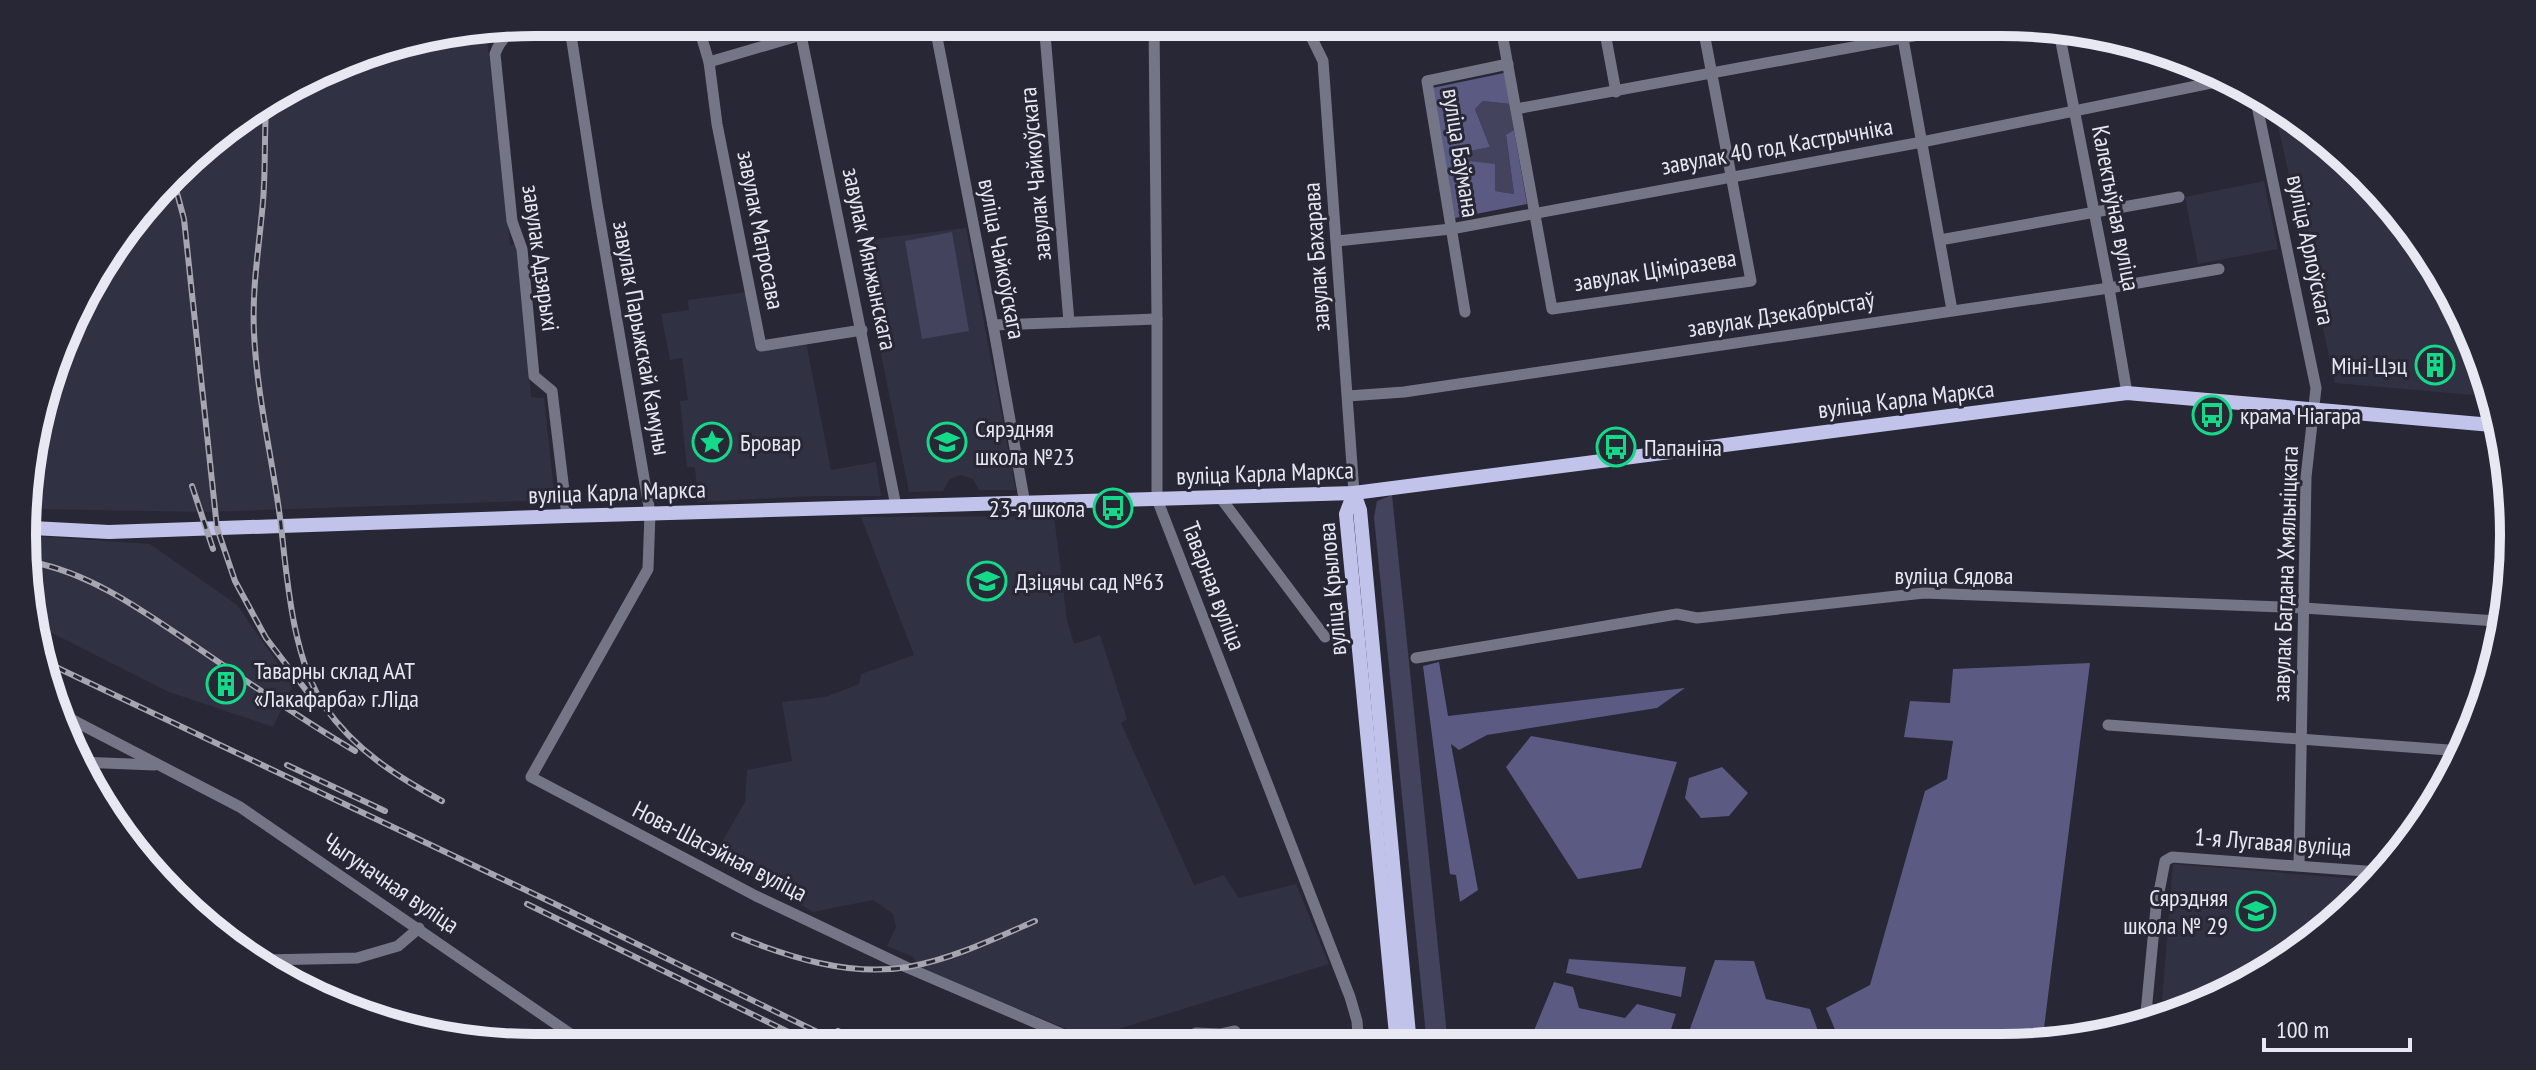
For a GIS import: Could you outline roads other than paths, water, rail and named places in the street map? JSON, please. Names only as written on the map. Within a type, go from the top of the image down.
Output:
[{"type":"main road","name":"вуліца Карла Маркса","points":[[36,528],[109,532],[1354,493],[2127,393],[2487,425]]},
{"type":"main road","name":"вуліца Крылова","points":[[1354,493],[1346,514],[1396,1034]]},
{"type":"main road","name":"вуліца Крылова","points":[[1354,493],[1360,510],[1409,1034]]},
{"type":"street","name":"завулак Парыжскай Камуны","points":[[531,777],[648,569],[650,513],[571,36]]},
{"type":"street","name":"завулак Матросава","points":[[701,36],[709,62],[717,124],[761,346],[862,330]]},
{"type":"street","points":[[709,62],[798,36]]},
{"type":"street","name":"завулак Мянжынскага","points":[[801,36],[896,506]]},
{"type":"street","name":"вуліца Чайкоўскага","points":[[937,36],[1025,504]]},
{"type":"street","name":"завулак Чайкоўскага","points":[[1045,36],[1069,322]]},
{"type":"street","name":"Таварная вуліца","points":[[1154,36],[1157,499],[1350,997],[1358,1034]]},
{"type":"street","name":"завулак Бахарава","points":[[1311,36],[1323,61],[1354,493]]},
{"type":"street","points":[[1503,36],[1535,213]]},
{"type":"street","points":[[1606,36],[1616,92]]},
{"type":"street","name":"завулак Ціміразева","points":[[1535,213],[1552,309],[1751,281],[1705,36]]},
{"type":"street","points":[[1516,109],[1914,36]]},
{"type":"street","name":"завулак Адзярыхі","points":[[504,37],[495,54],[512,221],[522,249],[534,376],[552,391],[567,516]]},
{"type":"street","points":[[1903,38],[1952,310]]},
{"type":"street","name":"Калектыўная вуліца","points":[[2061,39],[2127,393]]},
{"type":"street","name":"вуліца Баўмана","points":[[1465,312],[1427,81],[1508,64]]},
{"type":"street","name":"завулак 40 год Кастрычніка","points":[[1337,241],[1451,229],[1922,142],[2212,83]]},
{"type":"street","name":"вуліца Арлоўскага","points":[[2257,107],[2315,374],[2314,409]]},
{"type":"street","points":[[1940,240],[2179,197]]},
{"type":"street","name":"завулак Дзекабрыстаў","points":[[1348,396],[1420,390],[2219,269]]},
{"type":"street","points":[[993,325],[1157,319]]},
{"type":"street","name":"завулак Багдана Хмяльніцкага","points":[[2299,865],[2306,477],[2314,409]]},
{"type":"street","points":[[1220,497],[1325,637]]},
{"type":"street","name":"вуліца Сядова","points":[[1416,658],[1677,614],[1697,618],[1924,593],[2304,608],[2492,621]]},
{"type":"street","name":"Чыгуначная вуліца","points":[[71,719],[240,807],[571,1034]]},
{"type":"street","name":"завулак Багдана Хмяльніцкага","points":[[2108,725],[2302,739]]},
{"type":"street","points":[[2302,739],[2452,750]]},
{"type":"street","name":"Чыгуначная вуліца","points":[[91,762],[161,765]]},
{"type":"street","name":"Нова-Шасэйная вуліца","points":[[531,777],[756,896],[891,960],[1062,1034]]},
{"type":"street","name":"1-я Лугавая вуліца","points":[[2147,1009],[2156,908],[2165,861],[2172,857],[2369,871]]},
{"type":"street","points":[[274,960],[357,958],[398,946],[419,928]]},
{"type":"street","points":[[2147,1012],[2147,1009],[2155,1010]]},
{"type":"street","points":[[1194,1034],[1235,1031]]},
{"type":"railway","points":[[266,115],[254,333],[289,594],[299,643],[314,688],[349,736],[378,761],[442,801]]},
{"type":"railway","points":[[176,189],[184,219],[217,528],[235,581],[266,638],[312,698]]},
{"type":"railway","points":[[192,486],[213,549]]},
{"type":"railway","points":[[37,563],[76,575],[117,596],[355,751]]},
{"type":"railway","points":[[54,666],[821,1034]]},
{"type":"railway","points":[[287,765],[385,811]]},
{"type":"railway","points":[[527,904],[792,1034]]},
{"type":"railway","points":[[734,935],[819,963],[886,969],[941,959],[1035,921]]},
{"type":"railway","points":[[838,1031],[844,1034]]},
{"type":"place","name":"Міні-Цэц","points":[[2435,365]]},
{"type":"place","name":"крама Ніагара","points":[[2212,415]]},
{"type":"place","name":"Бровар","points":[[712,442]]},
{"type":"place","name":"Сярэдняя школа №23","points":[[947,442]]},
{"type":"place","name":"Папаніна","points":[[1616,447]]},
{"type":"place","name":"23-я школа","points":[[1113,508]]},
{"type":"place","name":"Дзіцячы сад №63","points":[[987,581]]},
{"type":"place","name":"Таварны склад ААТ «Лакафарба» г.Ліда","points":[[226,684]]},
{"type":"place","name":"Сярэдняя школа № 29","points":[[2256,911]]}]
